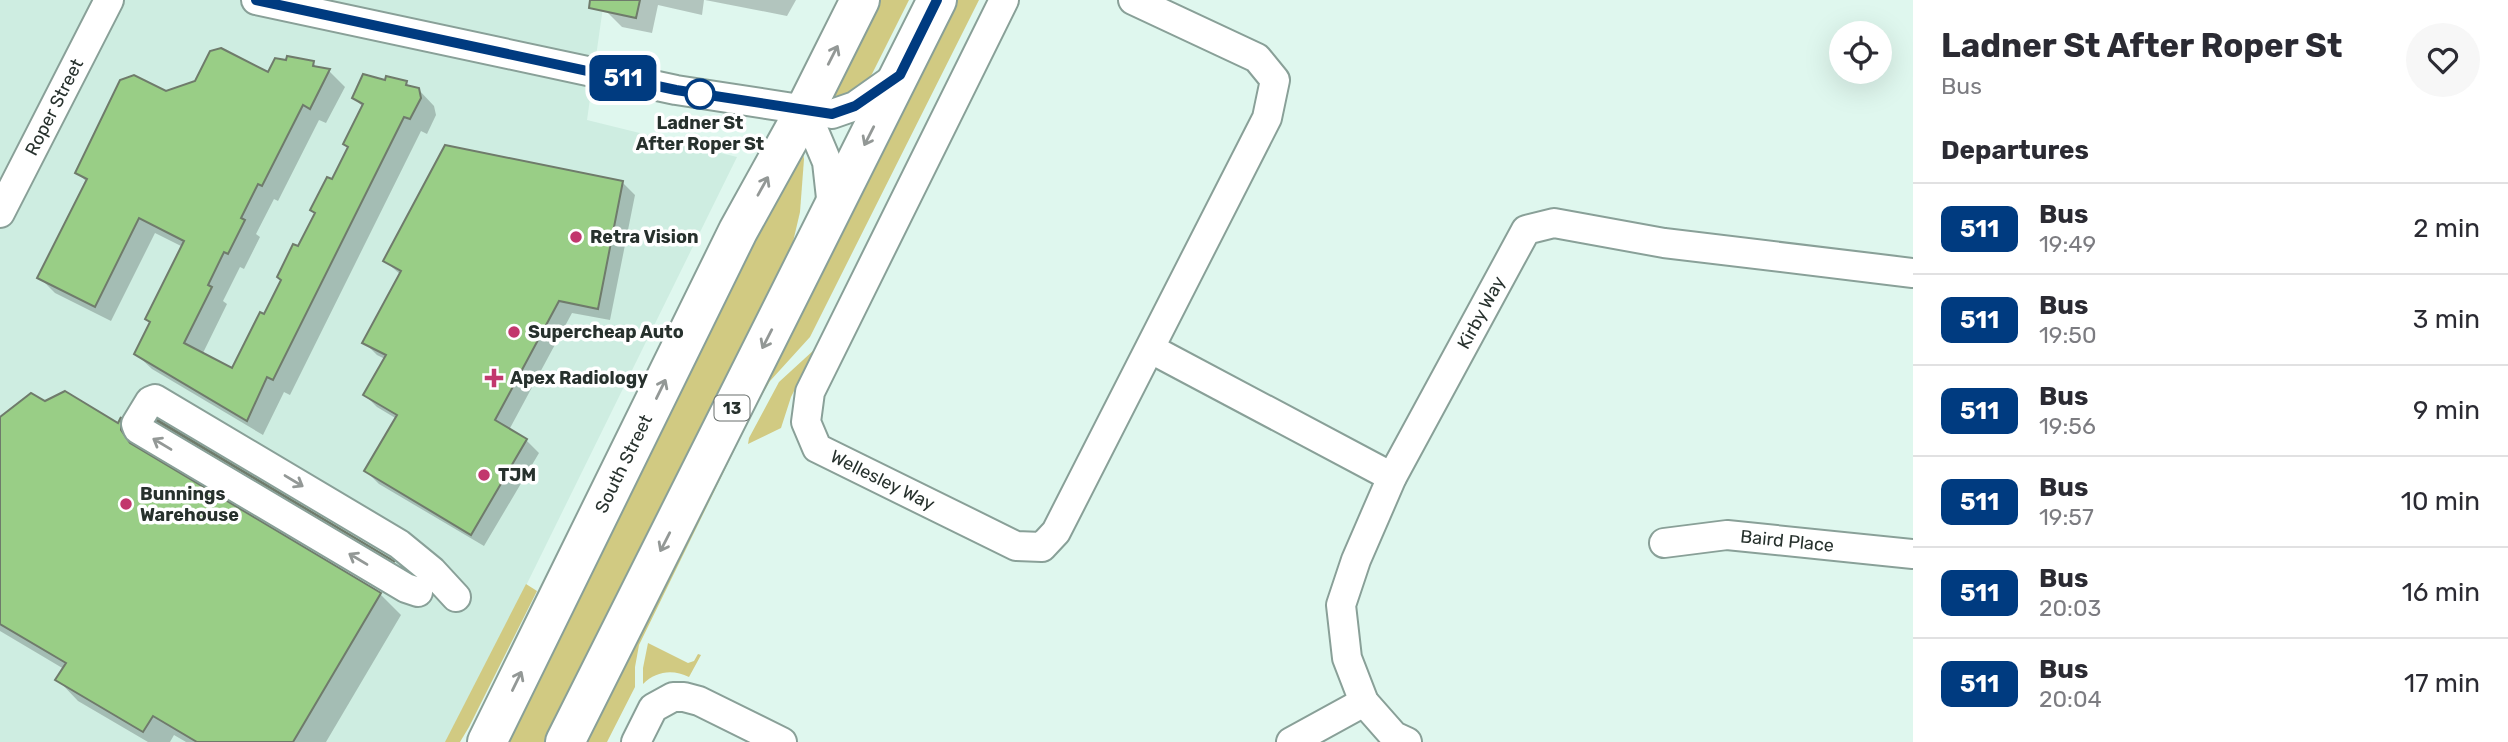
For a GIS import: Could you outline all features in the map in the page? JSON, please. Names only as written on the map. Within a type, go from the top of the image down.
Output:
[{"type":"highway","name":"South Street","points":[[487,742],[738,231],[805,110],[860,0]]},
{"type":"highway","name":"13","points":[[565,742],[937,0]]},
{"type":"street","name":"Roper Street","points":[[0,213],[109,0]]},
{"type":"street","points":[[256,0],[676,90],[832,114],[855,106],[900,75]]},
{"type":"street","name":"Wellesley Way","points":[[1004,0],[810,392],[806,422],[817,448],[1016,546],[1042,547],[1056,532],[1267,118],[1275,80],[1257,58],[1133,0]]},
{"type":"street","points":[[805,110],[827,162],[832,207]]},
{"type":"street","name":"Kirby Way","points":[[1407,742],[1394,736],[1364,702],[1347,658],[1341,605],[1356,560],[1392,477],[1526,230],[1554,223],[1664,243],[1913,273]]},
{"type":"street","points":[[1151,349],[1392,477]]},
{"type":"street","points":[[418,592],[406,588],[138,429],[136,424],[150,401],[155,399],[399,544],[432,571],[456,597]]},
{"type":"street","name":"Baird Place","points":[[1664,543],[1727,535],[1913,554]]},
{"type":"street","points":[[636,742],[653,708],[673,697],[699,701],[782,742]]},
{"type":"street","points":[[1291,742],[1364,702]]},
{"type":"shaded area","points":[[0,0],[604,0],[587,120],[737,157],[449,742],[0,742]]},
{"type":"shaded area","points":[[875,0],[909,0],[867,81],[833,104],[828,92]]},
{"type":"shaded area","points":[[951,0],[979,0],[810,337],[770,381],[758,402],[639,645],[635,687],[607,742],[583,742]]},
{"type":"shaded area","points":[[803,152],[800,212],[789,259],[552,732],[546,742],[502,742],[797,153]]},
{"type":"shaded area","points":[[815,349],[791,397],[781,428],[748,444],[779,382]]},
{"type":"shaded area","points":[[526,584],[537,591],[469,727],[460,742],[445,742]]},
{"type":"shaded area","points":[[648,643],[688,663],[694,661],[698,654],[701,655],[689,677],[665,673],[653,676],[643,684]]},
{"type":"building","points":[[590,0],[640,0],[636,18],[589,8]]},
{"type":"building","points":[[221,48],[268,72],[275,58],[286,60],[287,56],[314,61],[313,66],[330,69],[310,109],[303,105],[262,186],[258,184],[241,218],[245,220],[228,254],[224,252],[208,285],[212,287],[184,343],[232,368],[260,312],[264,314],[281,280],[277,277],[293,244],[298,246],[315,213],[310,210],[327,177],[332,179],[348,147],[343,144],[363,104],[352,98],[363,74],[385,80],[386,76],[407,81],[406,85],[419,88],[421,98],[410,119],[404,117],[273,380],[267,377],[247,421],[134,354],[150,322],[145,319],[184,241],[139,218],[95,307],[37,278],[87,179],[75,173],[120,80],[134,75],[166,91],[195,81],[210,51]]},
{"type":"building","points":[[445,145],[623,181],[598,309],[559,301],[495,420],[527,439],[471,535],[364,471],[397,415],[363,395],[386,355],[362,343],[401,271],[383,261]]},
{"type":"building","name":"Bunnings Warehouse","points":[[65,391],[118,423],[121,417],[121,430],[130,443],[381,593],[293,742],[197,742],[153,716],[143,732],[55,680],[66,663],[0,624],[0,417],[31,393],[45,401]]},
{"type":"building","points":[[157,421],[389,558],[395,562]]},
{"type":"bus line","name":"511","points":[[256,0],[676,90],[832,114],[855,106],[900,75],[937,0]]},
{"type":"place","name":"Ladner St After Roper St","points":[[700,94]]},
{"type":"place","name":"Retra Vision","points":[[576,237]]},
{"type":"place","name":"Supercheap Auto","points":[[514,332]]},
{"type":"place","name":"Apex Radiology","points":[[494,378]]},
{"type":"place","name":"TJM","points":[[484,475]]},
{"type":"place","name":"Bunnings Warehouse","points":[[126,504]]}]
